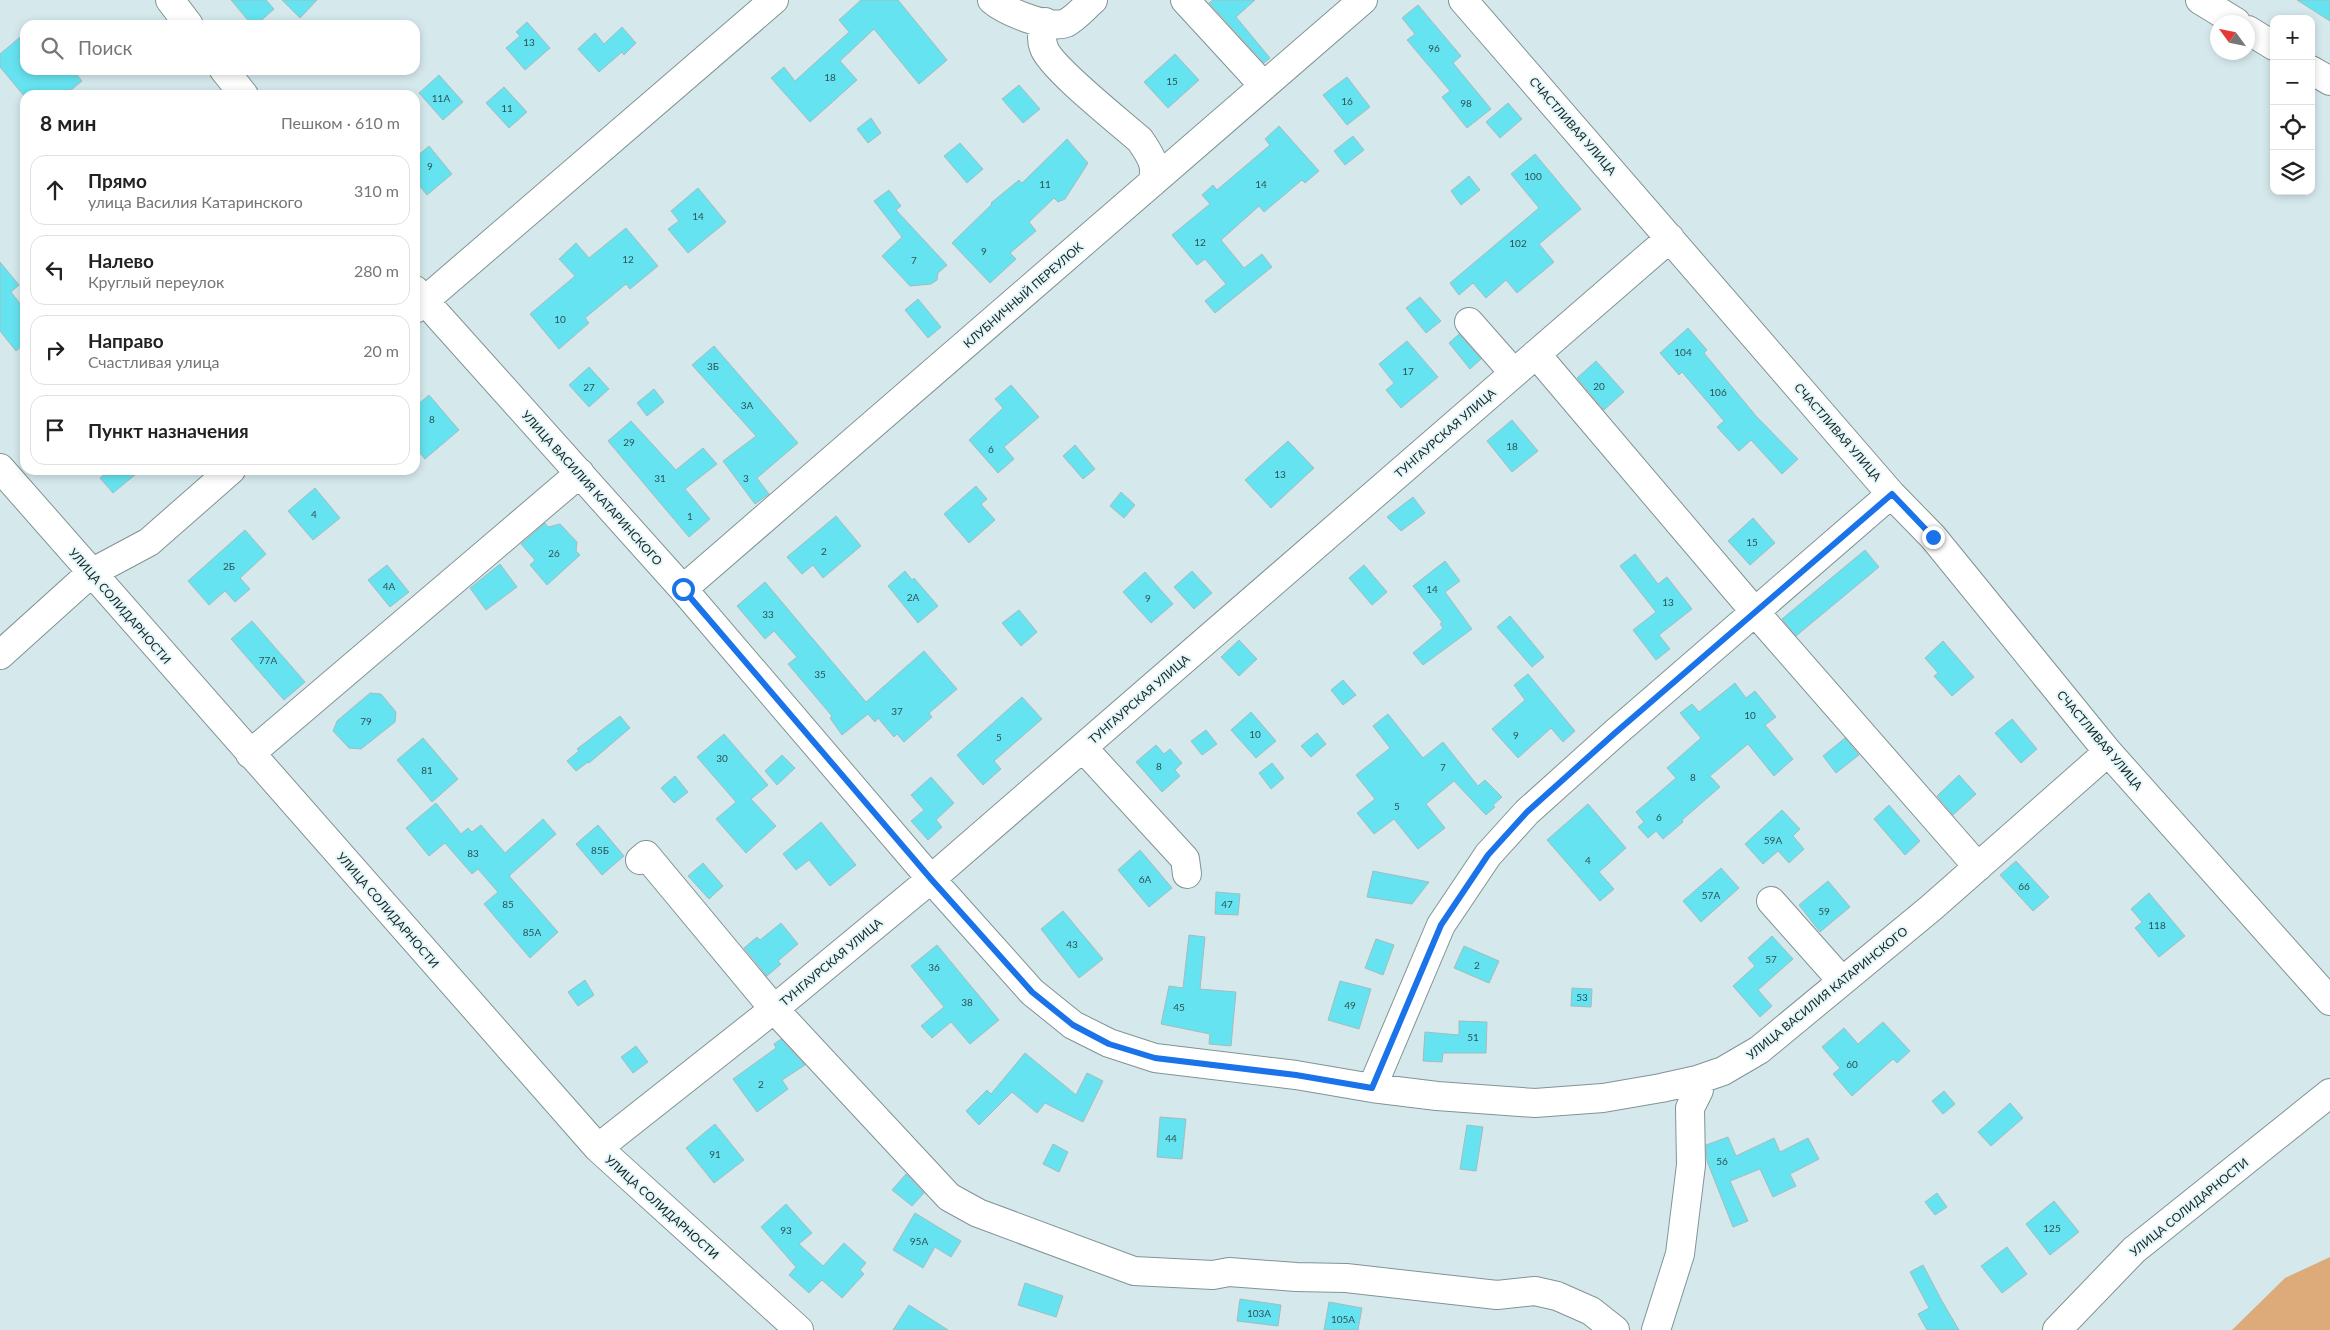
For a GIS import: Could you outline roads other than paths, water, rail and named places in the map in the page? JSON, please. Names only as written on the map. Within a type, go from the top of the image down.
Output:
[{"type":"street","points":[[170,0],[185,20]]},
{"type":"street","points":[[420,298],[774,0]]},
{"type":"street","points":[[992,0],[998,5],[1025,18],[1065,23],[1093,0]]},
{"type":"street","points":[[1184,0],[1264,86]]},
{"type":"street","name":"КЛУБНИЧНЫЙ ПЕРЕУЛОК","points":[[683,589],[1363,0]]},
{"type":"street","name":"СЧАСТЛИВАЯ УЛИЦА","points":[[1463,0],[1892,494],[1933,537],[2108,752],[2330,1001]]},
{"type":"street","points":[[2200,0],[2225,15]]},
{"type":"street","points":[[1045,22],[1041,38],[1045,51],[1058,67],[1140,140],[1156,171],[1152,183]]},
{"type":"street","points":[[2255,34],[2270,44]]},
{"type":"street","points":[[2315,72],[2330,81]]},
{"type":"street","points":[[228,75],[240,90]]},
{"type":"street","name":"ТУНГАУРСКАЯ УЛИЦА","points":[[598,1148],[774,1009],[931,879],[1670,238]]},
{"type":"street","name":"УЛИЦА ВАСИЛИЯ КАТАРИНСКОГО","points":[[420,302],[580,473],[683,589],[931,879],[1032,992],[1073,1025],[1109,1044],[1155,1058],[1296,1075],[1372,1088],[1437,1096],[1535,1103],[1603,1098],[1697,1080],[1739,1064],[1759,1050],[1978,866],[2108,752]]},
{"type":"street","points":[[1469,322],[1514,373]]},
{"type":"street","points":[[1536,354],[1755,612],[1978,866]]},
{"type":"street","name":"УЛИЦА СОЛИДАРНОСТИ","points":[[0,468],[598,1148],[799,1330]]},
{"type":"street","points":[[250,754],[580,473]]},
{"type":"street","points":[[0,654],[91,573],[149,542],[225,475]]},
{"type":"street","points":[[1372,1088],[1441,925],[1488,855],[1527,812],[1892,494]]},
{"type":"street","points":[[1083,748],[1185,859],[1187,874]]},
{"type":"street","points":[[640,860],[646,855],[774,1009],[949,1197],[978,1213],[1134,1271],[1213,1275],[1229,1272],[1296,1277],[1346,1278],[1498,1295],[1535,1291],[1557,1296],[1591,1311],[1615,1330]]},
{"type":"street","points":[[1771,901],[1842,981]]},
{"type":"street","points":[[1656,1330],[1680,1254],[1690,1165],[1690,1108],[1699,1090],[1697,1080]]},
{"type":"street","name":"УЛИЦА СОЛИДАРНОСТИ","points":[[2057,1330],[2134,1250],[2330,1093]]}]
